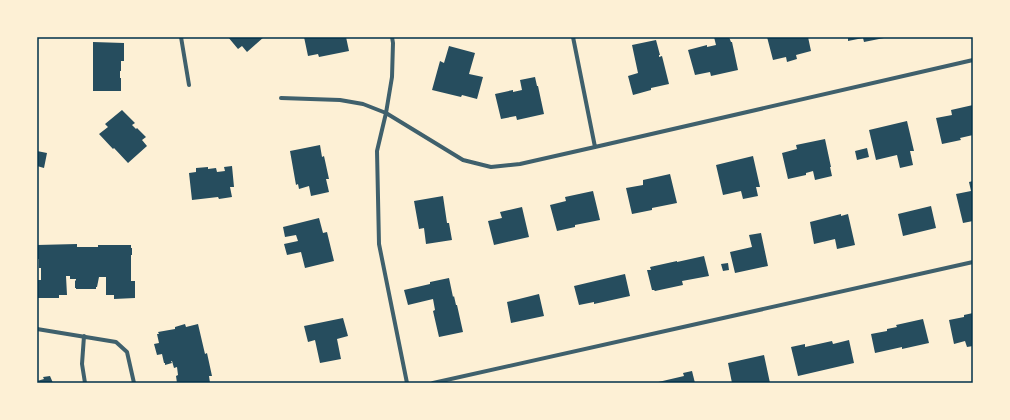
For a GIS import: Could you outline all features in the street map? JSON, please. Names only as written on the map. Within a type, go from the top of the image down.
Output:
[{"type":"street","points":[[181,37],[189,85]]},
{"type":"street","points":[[392,37],[392,77],[386,113],[377,151],[379,244],[407,383]]},
{"type":"street","points":[[573,37],[595,147]]},
{"type":"street","points":[[281,98],[340,100],[363,104],[386,113],[463,160],[491,167],[520,164],[973,60]]},
{"type":"street","points":[[433,383],[973,262]]},
{"type":"street","points":[[37,329],[116,342],[127,352],[134,383]]},
{"type":"street","points":[[84,336],[82,364],[85,383]]},
{"type":"building","points":[[228,37],[264,37],[247,52],[242,46],[238,49]]},
{"type":"building","points":[[304,37],[346,37],[349,51],[319,57],[318,54],[308,56]]},
{"type":"building","points":[[714,37],[729,37],[732,42],[738,70],[711,76],[710,72],[695,75],[688,50],[707,45],[707,47],[716,45]]},
{"type":"building","points":[[767,37],[808,37],[811,51],[796,55],[797,59],[787,62],[786,57],[773,60]]},
{"type":"building","points":[[848,37],[884,38],[864,42],[863,38],[848,41]]},
{"type":"building","points":[[656,40],[660,55],[659,57],[662,56],[669,84],[651,88],[651,90],[633,95],[628,76],[638,73],[632,45]]},
{"type":"building","points":[[93,42],[124,43],[124,61],[121,61],[120,71],[121,91],[93,91]]},
{"type":"building","points":[[449,46],[475,53],[469,74],[483,77],[477,99],[432,90],[440,61],[444,63]]},
{"type":"building","points":[[535,77],[544,114],[517,120],[516,116],[501,119],[495,94],[513,90],[513,92],[522,90],[520,80]]},
{"type":"building","points":[[973,105],[973,135],[960,138],[961,140],[942,144],[936,118],[952,115],[951,110]]},
{"type":"building","points":[[122,110],[135,123],[132,125],[146,137],[142,140],[147,146],[128,163],[99,134],[108,127],[105,124]]},
{"type":"building","points":[[907,121],[914,151],[910,151],[913,165],[900,168],[897,155],[876,160],[869,130]]},
{"type":"building","points":[[825,139],[832,176],[815,180],[813,171],[806,173],[806,175],[788,179],[782,153],[797,149],[796,145]]},
{"type":"building","points":[[320,145],[329,179],[326,179],[329,192],[311,196],[309,186],[299,189],[298,184],[296,185],[290,151]]},
{"type":"building","points":[[867,148],[869,157],[857,160],[855,151]]},
{"type":"building","points":[[37,151],[47,153],[44,168],[37,166]]},
{"type":"building","points":[[753,156],[760,187],[756,187],[758,196],[743,199],[741,191],[723,195],[716,165]]},
{"type":"building","points":[[232,166],[234,187],[230,187],[232,197],[192,200],[189,173],[196,172],[196,168],[208,167],[208,169],[216,168],[217,172],[225,171],[224,167]]},
{"type":"building","points":[[670,174],[677,203],[632,214],[626,188],[643,185],[643,180]]},
{"type":"building","points":[[973,181],[973,221],[963,223],[956,194],[971,191],[969,182]]},
{"type":"building","points":[[593,191],[600,220],[575,225],[575,227],[557,231],[550,205],[566,201],[565,197]]},
{"type":"building","points":[[443,196],[447,223],[449,223],[452,240],[426,244],[424,228],[419,229],[414,201]]},
{"type":"building","points":[[931,206],[936,228],[903,236],[898,214]]},
{"type":"building","points":[[522,207],[529,237],[494,245],[488,221],[502,218],[500,212]]},
{"type":"building","points":[[841,214],[841,216],[848,214],[855,245],[837,249],[835,239],[814,244],[810,222]]},
{"type":"building","points":[[319,218],[323,233],[327,232],[334,261],[305,268],[301,252],[287,255],[284,244],[298,241],[296,235],[285,237],[283,227]]},
{"type":"building","points":[[761,233],[768,266],[735,273],[730,252],[752,247],[749,235]]},
{"type":"building","points":[[77,244],[77,247],[98,247],[98,245],[131,245],[131,281],[135,281],[135,298],[114,299],[114,295],[106,295],[106,277],[99,277],[96,289],[76,289],[76,279],[70,279],[70,276],[66,276],[67,295],[59,295],[59,298],[37,298],[37,280],[41,280],[41,268],[39,268],[39,259],[37,259],[37,245]]},
{"type":"building","points":[[704,256],[709,276],[682,281],[683,285],[655,291],[652,290],[647,270],[651,270],[650,267]]},
{"type":"building","points":[[728,263],[729,270],[723,271],[721,264]]},
{"type":"building","points":[[625,274],[630,296],[594,304],[594,302],[579,305],[574,286]]},
{"type":"building","points":[[449,278],[463,332],[439,337],[433,311],[435,310],[433,299],[408,305],[404,290]]},
{"type":"building","points":[[539,294],[544,316],[511,323],[507,302]]},
{"type":"building","points":[[973,313],[973,346],[967,347],[965,341],[954,344],[949,320],[964,317],[964,315]]},
{"type":"building","points":[[343,318],[348,336],[337,339],[341,359],[320,363],[315,340],[308,342],[304,326]]},
{"type":"building","points":[[923,319],[929,343],[875,353],[871,334],[887,331],[887,329],[897,327],[896,325]]},
{"type":"building","points":[[185,324],[186,327],[198,324],[212,376],[209,376],[210,383],[177,383],[177,367],[174,368],[172,361],[172,363],[165,365],[162,354],[157,355],[154,344],[159,343],[158,332],[175,329],[175,327]]},
{"type":"building","points":[[849,340],[854,363],[798,376],[791,347],[805,344],[805,347],[832,341],[833,344]]},
{"type":"building","points":[[764,355],[770,383],[732,383],[728,363]]},
{"type":"building","points":[[692,371],[695,383],[654,383],[684,376],[683,373]]},
{"type":"building","points":[[50,376],[53,383],[37,383],[37,381],[44,379],[43,377]]}]
